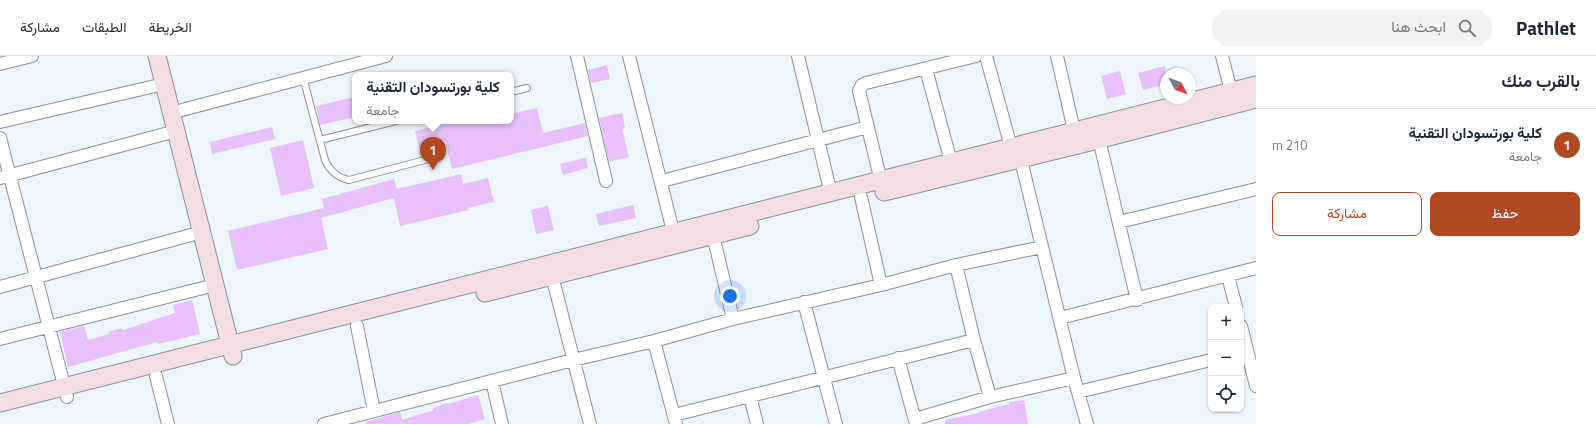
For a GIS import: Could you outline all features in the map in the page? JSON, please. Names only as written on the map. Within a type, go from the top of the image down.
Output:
[{"type":"street","points":[[0,64],[32,56]]},
{"type":"street","points":[[157,56],[215,285],[237,350]]},
{"type":"street","points":[[169,56],[237,350]]},
{"type":"street","points":[[182,110],[386,56]]},
{"type":"street","points":[[577,56],[606,181]]},
{"type":"street","points":[[629,56],[662,181],[675,239]]},
{"type":"street","points":[[798,56],[831,194]]},
{"type":"street","points":[[881,181],[859,92],[862,85],[976,56]]},
{"type":"street","points":[[986,56],[1016,151],[1087,424]]},
{"type":"street","points":[[1057,56],[1076,138]]},
{"type":"street","points":[[1222,56],[1232,99]]},
{"type":"street","points":[[926,69],[951,162]]},
{"type":"street","points":[[0,122],[164,84]]},
{"type":"street","points":[[1076,138],[1099,139],[1232,99],[1256,86]]},
{"type":"street","points":[[0,415],[65,392],[675,239],[831,194],[951,162],[1016,151],[1076,138],[1232,99],[1256,99]]},
{"type":"street","points":[[662,181],[868,127]]},
{"type":"street","points":[[5,177],[176,131]]},
{"type":"street","points":[[0,138],[5,177],[35,278],[65,392]]},
{"type":"street","points":[[1099,139],[1138,300]]},
{"type":"street","points":[[675,239],[713,236],[861,197],[1016,151]]},
{"type":"street","points":[[1119,222],[1256,189]]},
{"type":"street","points":[[861,197],[881,285]]},
{"type":"street","points":[[0,287],[202,232]]},
{"type":"street","points":[[713,236],[733,319]]},
{"type":"street","points":[[324,424],[351,421],[374,411],[573,360],[654,341],[733,319],[881,285],[956,265],[1042,247]]},
{"type":"street","points":[[956,265],[974,340],[990,397]]},
{"type":"street","points":[[1060,318],[1138,300],[1256,268]]},
{"type":"street","points":[[0,403],[156,376],[237,350],[357,326],[551,270]]},
{"type":"street","points":[[551,270],[590,424]]},
{"type":"street","points":[[1228,276],[1235,304]]},
{"type":"street","points":[[0,339],[215,285]]},
{"type":"street","points":[[804,302],[836,424]]},
{"type":"street","points":[[357,326],[374,411]]},
{"type":"street","points":[[1244,337],[1256,386]]},
{"type":"street","points":[[654,341],[675,419],[750,396],[974,340]]},
{"type":"street","points":[[898,358],[915,421],[990,397],[1074,378]]},
{"type":"street","points":[[1078,392],[1208,361]]},
{"type":"street","points":[[156,376],[168,424]]},
{"type":"street","points":[[492,381],[502,424]]},
{"type":"street","points":[[750,396],[757,424]]},
{"type":"lane","points":[[303,77],[327,165],[339,176],[349,180],[440,156]]},
{"type":"lane","points":[[514,91],[527,88]]},
{"type":"lane","points":[[320,140],[384,124]]},
{"type":"building","points":[[607,65],[610,79],[591,83],[588,70]]},
{"type":"building","points":[[1165,66],[1165,68],[1160,68],[1160,86],[1143,90],[1138,73]]},
{"type":"building","points":[[1120,71],[1126,94],[1107,99],[1101,76]]},
{"type":"building","points":[[352,98],[352,118],[320,125],[316,106]]},
{"type":"building","points":[[537,108],[543,133],[585,123],[588,136],[452,169],[445,141],[419,148],[415,131],[441,124],[514,124],[514,113]]},
{"type":"building","points":[[622,113],[625,128],[622,129],[629,157],[609,162],[599,118]]},
{"type":"building","points":[[272,127],[275,139],[212,154],[210,142]]},
{"type":"building","points":[[303,140],[314,188],[281,196],[270,148]]},
{"type":"building","points":[[586,158],[588,168],[563,175],[560,164]]},
{"type":"building","points":[[461,174],[463,184],[488,178],[494,202],[468,208],[469,210],[400,226],[394,198],[321,218],[328,249],[237,270],[228,231],[324,208],[322,199],[394,179],[397,189]]},
{"type":"building","points":[[633,205],[636,218],[599,226],[596,214]]},
{"type":"building","points":[[548,206],[554,230],[536,234],[531,210]]},
{"type":"building","points":[[192,300],[200,334],[158,344],[157,342],[68,367],[60,332],[84,326],[88,340],[109,334],[108,332],[122,328],[123,330],[175,313],[173,305]]},
{"type":"building","points":[[478,395],[485,419],[468,424],[366,424],[366,422],[400,412],[402,420],[434,410],[433,408],[447,403],[448,404]]},
{"type":"building","points":[[1024,400],[1028,424],[945,424],[945,420],[979,413],[1009,404],[1009,402]]},
{"type":"place","name":"كلية بورتسودان التقنية","points":[[433,170]]}]
